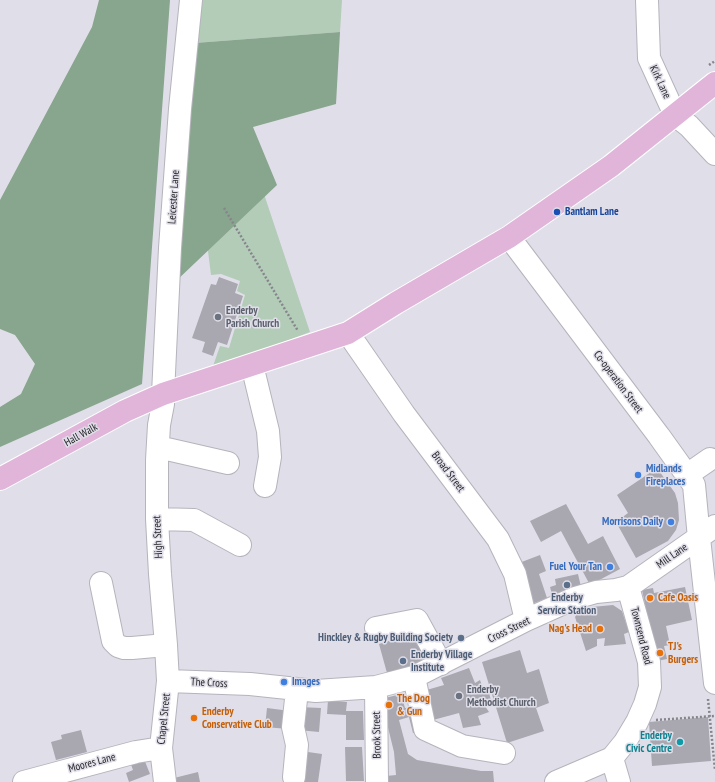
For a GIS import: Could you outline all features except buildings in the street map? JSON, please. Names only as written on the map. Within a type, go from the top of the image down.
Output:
[{"type":"main road","name":"Hall Walk","points":[[0,479],[125,411],[163,394],[348,333],[509,237],[611,166],[715,83]]},
{"type":"street","name":"Leicester Lane","points":[[163,394],[170,248],[180,109],[191,0]]},
{"type":"street","name":"Kirk Lane","points":[[647,0],[649,58],[675,115]]},
{"type":"street","points":[[675,115],[689,126],[715,154]]},
{"type":"street","name":"Co-operation Street","points":[[509,237],[659,436],[694,485],[707,532],[711,688]]},
{"type":"street","name":"Broad Street","points":[[348,333],[404,414],[498,539],[515,574],[526,620]]},
{"type":"street","points":[[252,365],[268,431],[270,457],[265,486]]},
{"type":"street","name":"High Street","points":[[163,394],[163,404],[159,425],[157,519],[168,681]]},
{"type":"street","points":[[158,447],[228,463]]},
{"type":"street","points":[[687,476],[710,459]]},
{"type":"street","points":[[157,519],[194,520],[240,545]]},
{"type":"street","name":"Mill Lane","points":[[628,586],[707,532]]},
{"type":"street","points":[[100,583],[113,641],[118,646],[128,648],[166,645]]},
{"type":"street","name":"Cross Street","points":[[250,684],[316,691],[376,687],[414,677],[526,620],[575,598],[596,592],[616,590],[628,586]]},
{"type":"street","name":"Townsend Road","points":[[556,782],[612,758],[625,742],[638,721],[645,704],[650,686],[649,662],[628,586]]},
{"type":"street","points":[[376,628],[417,620],[441,664]]},
{"type":"street","points":[[414,677],[426,729],[462,746],[504,753]]},
{"type":"street","name":"The Cross","points":[[168,681],[250,684]]},
{"type":"street","name":"Chapel Street","points":[[165,782],[161,748],[168,681]]},
{"type":"street","name":"Brook Street","points":[[376,687],[377,782]]},
{"type":"street","points":[[294,777],[297,745],[294,727],[297,690]]},
{"type":"street","name":"Moores Lane","points":[[24,782],[136,752],[161,748]]},
{"type":"street","points":[[612,758],[619,782]]},
{"type":"path","points":[[224,208],[307,347]]},
{"type":"path","points":[[711,688],[710,716],[715,770]]},
{"type":"path","points":[[638,721],[715,716]]},
{"type":"green space","points":[[99,0],[170,0],[142,384],[0,447],[0,407],[21,394],[35,364],[15,335],[0,329],[0,200],[92,27]]},
{"type":"green space","points":[[197,0],[342,0],[340,32],[195,43]]},
{"type":"green space","points":[[340,32],[336,104],[253,127],[277,185],[175,282],[195,43]]},
{"type":"green space","points":[[254,164],[310,332],[212,369],[220,346],[229,348],[245,295],[237,291],[240,281],[221,274],[211,275],[207,243]]},
{"type":"place","name":"Bantlam Lane","points":[[557,212]]},
{"type":"place","name":"Enderby Parish Church","points":[[218,317]]},
{"type":"place","name":"Midlands Fireplaces","points":[[638,475]]},
{"type":"place","name":"Morrisons Daily","points":[[671,522]]},
{"type":"place","name":"Fuel Your Tan","points":[[610,567]]},
{"type":"place","name":"Enderby Service Station","points":[[567,585]]},
{"type":"place","name":"Cafe Oasis","points":[[650,598]]},
{"type":"place","name":"Nag's Head","points":[[600,629]]},
{"type":"place","name":"Hinckley & Rugby Building Society","points":[[461,638]]},
{"type":"place","name":"TJ's Burgers","points":[[660,653]]},
{"type":"place","name":"Enderby Village Institute","points":[[403,661]]},
{"type":"place","name":"Images","points":[[284,682]]},
{"type":"place","name":"Enderby Methodist Church","points":[[459,696]]},
{"type":"place","name":"The Dog & Gun","points":[[389,705]]},
{"type":"place","name":"Enderby Conservative Club","points":[[194,718]]},
{"type":"place","name":"Enderby Civic Centre","points":[[680,742]]}]
